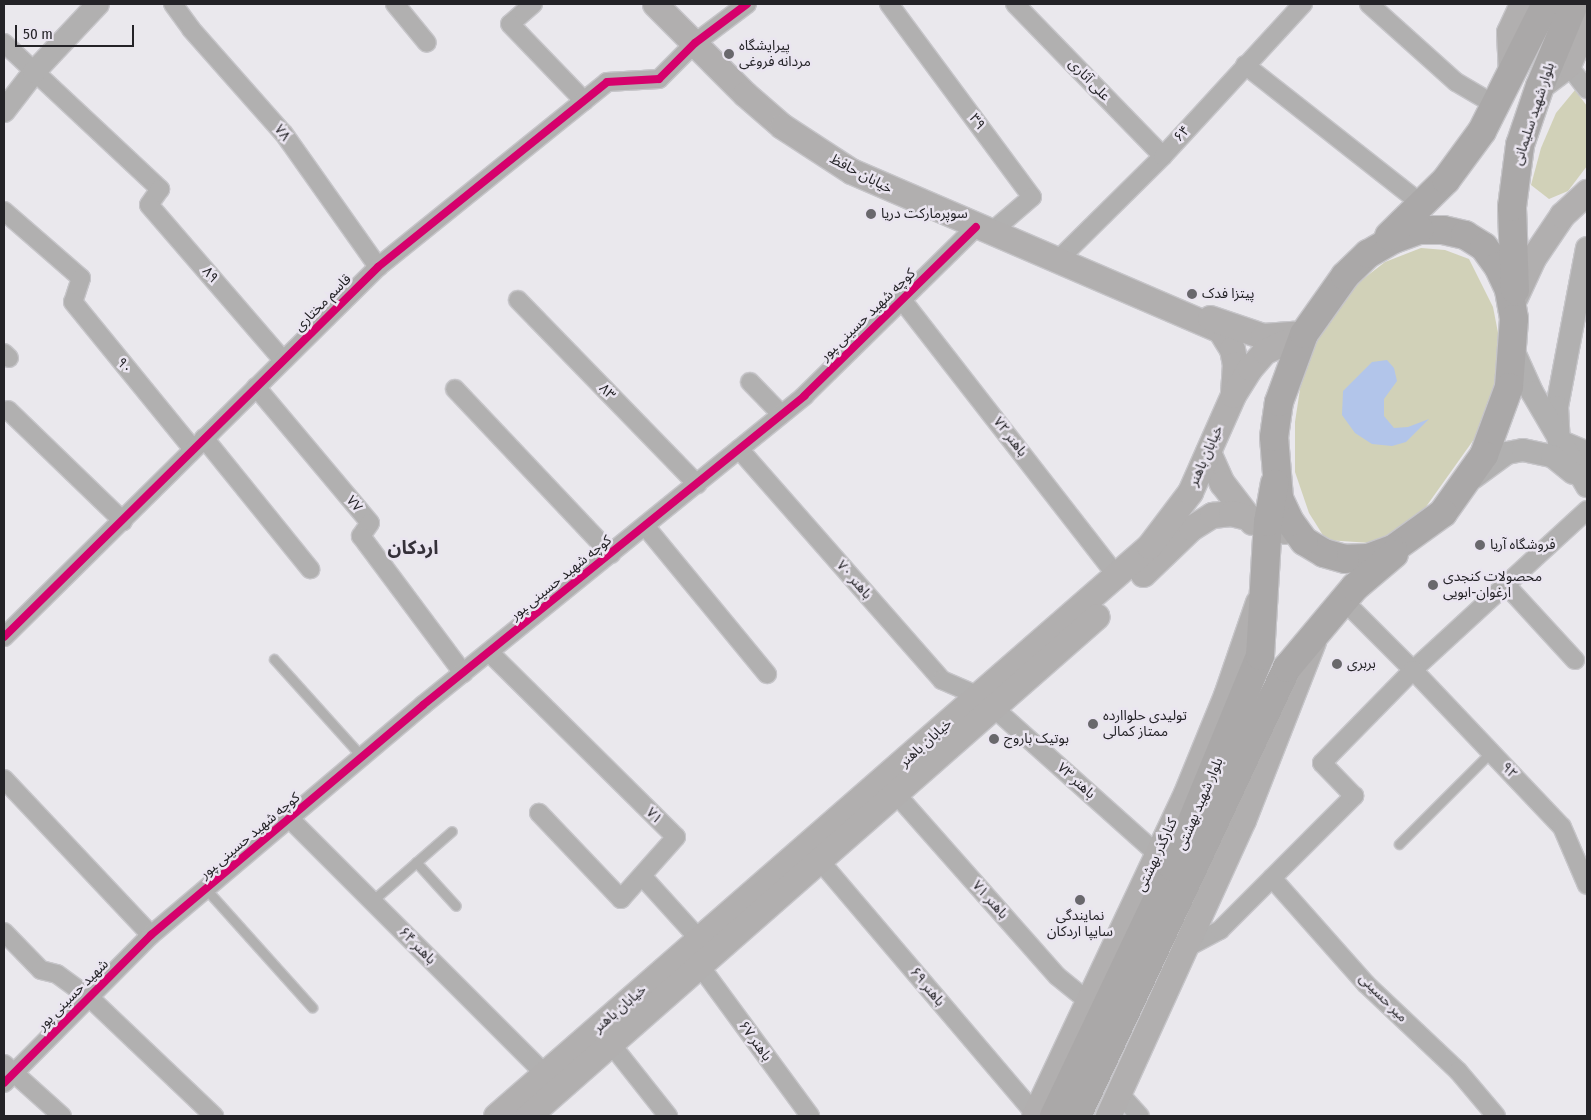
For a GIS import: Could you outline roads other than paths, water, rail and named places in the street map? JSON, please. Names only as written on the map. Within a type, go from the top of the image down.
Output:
[{"type":"main road","name":"خیابان حافظ","points":[[655,4],[745,94],[814,148],[889,190],[1208,324],[1227,339],[1236,364],[1233,395]]},
{"type":"main road","points":[[1511,73],[1509,32],[1522,4]]},
{"type":"main road","points":[[1546,4],[1482,131],[1446,180],[1422,205],[1345,276],[1304,334],[1279,402],[1274,436],[1279,498],[1290,522],[1304,541],[1324,554],[1345,559],[1368,558],[1393,550],[1419,534],[1443,513],[1466,484],[1484,454],[1498,420],[1509,386],[1514,352],[1515,308],[1533,258],[1562,215],[1587,192]]},
{"type":"main road","name":"بلوار شهید سلیمانی","points":[[1515,308],[1515,174],[1540,86],[1574,4]]},
{"type":"main road","points":[[1540,86],[1568,65],[1587,21]]},
{"type":"main road","points":[[1368,254],[1394,238],[1419,230],[1444,230],[1465,235],[1484,247],[1498,266],[1515,308]]},
{"type":"main road","name":"خیابان حافظ","points":[[1163,304],[1263,336],[1304,334]]},
{"type":"main road","name":"خیابان باهنر","points":[[528,1116],[896,794],[987,702],[1149,546],[1174,516],[1208,452],[1233,395],[1265,351],[1304,334]]},
{"type":"main road","points":[[1208,452],[1222,483],[1259,520]]},
{"type":"main road","name":"بلوار شهید بهشتی","points":[[1041,1115],[1211,781],[1260,656],[1266,554],[1259,520],[1277,473]]},
{"type":"main road","name":"خیابان باهنر","points":[[496,1116],[700,940],[987,702],[1191,528],[1212,515],[1231,513],[1259,520],[1304,541]]},
{"type":"main road","name":"بلوار شهید بهشتی","points":[[1077,1116],[1288,668],[1342,600],[1419,534]]},
{"type":"main road","name":"کنارگذر بهشتی","points":[[1041,1115],[1088,1001],[1157,854],[1226,695],[1263,587]]},
{"type":"main road","points":[[1108,1116],[1243,820],[1318,629]]},
{"type":"street","points":[[4,111],[34,72],[98,4]]},
{"type":"street","points":[[395,4],[427,43]]},
{"type":"street","points":[[533,4],[510,24],[584,100]]},
{"type":"street","name":"قاسم مختاری","points":[[4,637],[378,267],[607,82],[659,79],[695,43],[747,4]]},
{"type":"street","name":"۳۹","points":[[889,4],[1032,197],[983,230]]},
{"type":"street","name":"علی آثاری","points":[[1015,4],[1163,156]]},
{"type":"street","name":"۶۴","points":[[1058,260],[1163,156],[1245,64],[1303,4]]},
{"type":"street","points":[[1368,4],[1456,82],[1495,105]]},
{"type":"street","name":"۷۸","points":[[177,5],[191,29],[284,134],[378,267]]},
{"type":"street","points":[[4,43],[34,72]]},
{"type":"street","points":[[1245,64],[1422,205]]},
{"type":"street","points":[[1568,65],[1587,89]]},
{"type":"street","name":"۸۹","points":[[34,72],[160,189],[149,205],[284,360]]},
{"type":"street","name":"۹۰","points":[[4,211],[81,278],[72,302],[199,444]]},
{"type":"street","name":"کوچه شهید حسینی ‍پور","points":[[151,935],[463,673],[781,414],[902,300],[983,230]]},
{"type":"street","points":[[1560,441],[1557,408],[1587,248]]},
{"type":"street","name":"۸۳","points":[[518,300],[697,484]]},
{"type":"street","name":"باهنر ۷۲","points":[[902,300],[1117,576]]},
{"type":"street","points":[[1514,352],[1560,441],[1586,485]]},
{"type":"street","points":[[750,382],[781,414]]},
{"type":"street","name":"۷۷","points":[[256,387],[370,523],[361,536],[463,673]]},
{"type":"street","points":[[455,389],[611,554]]},
{"type":"street","points":[[8,410],[123,521]]},
{"type":"street","points":[[1560,441],[1587,453]]},
{"type":"street","points":[[199,444],[310,569]]},
{"type":"street","name":"باهنر ۷۰","points":[[739,449],[942,680],[987,702]]},
{"type":"street","points":[[1466,484],[1487,465],[1507,453],[1523,450],[1552,456],[1586,485]]},
{"type":"street","points":[[1184,949],[1220,930],[1354,796],[1322,763],[1413,670],[1587,510]]},
{"type":"street","points":[[645,526],[767,674]]},
{"type":"street","points":[[1506,585],[1575,660]]},
{"type":"street","name":"۹۲","points":[[1342,600],[1413,670],[1562,827],[1587,885]]},
{"type":"street","name":"۷۱","points":[[489,652],[676,838],[621,899],[539,812]]},
{"type":"street","name":"باهنر ۷۳","points":[[987,702],[1157,854]]},
{"type":"street","points":[[4,779],[151,935]]},
{"type":"street","name":"باهنر ۷۱","points":[[896,794],[1057,976],[1088,1001]]},
{"type":"street","name":"باهنر ۶۴","points":[[290,819],[545,1074]]},
{"type":"street","name":"باهنر ۶۹","points":[[820,861],[1041,1115]]},
{"type":"street","points":[[642,876],[700,940]]},
{"type":"street","name":"میر حسینی","points":[[1272,878],[1366,984],[1458,1071],[1496,1116]]},
{"type":"street","points":[[4,932],[41,970],[57,974],[89,997],[214,1116]]},
{"type":"street","name":"شهید حسینی پور","points":[[7,1073],[89,997],[151,935]]},
{"type":"street","name":"باهنر ۶۷","points":[[700,966],[810,1116]]},
{"type":"street","points":[[611,1044],[668,1116]]},
{"type":"street","points":[[7,1073],[62,1116]]},
{"type":"street","points":[[1119,1093],[1140,1116]]},
{"type":"lane","points":[[274,659],[363,758]]},
{"type":"lane","points":[[1399,844],[1491,752]]},
{"type":"lane","points":[[372,901],[452,831]]},
{"type":"lane","points":[[416,862],[456,906]]},
{"type":"lane","points":[[206,889],[312,1007]]},
{"type":"water","points":[[1387,360],[1394,368],[1397,381],[1384,399],[1384,416],[1394,428],[1408,427],[1429,419],[1406,442],[1392,446],[1372,444],[1355,433],[1342,415],[1343,391],[1372,362]]},
{"type":"place","name":"پیرایشگاه مردانه فروغی","points":[[729,54]]},
{"type":"place","name":"سوپرمارکت دریا","points":[[871,214]]},
{"type":"place","name":"پیتزا فدک","points":[[1192,294]]},
{"type":"place","name":"فروشگاه آریا","points":[[1480,545]]},
{"type":"place","name":"محصولات کنجدی ارغوان-ابویی","points":[[1433,585]]},
{"type":"place","name":"بربری","points":[[1337,664]]},
{"type":"place","name":"تولیدی حلواارده ممتاز کمالی","points":[[1093,724]]},
{"type":"place","name":"بوتیک باروج","points":[[994,739]]},
{"type":"place","name":"نمایندگی سایپا اردکان","points":[[1080,900]]},
{"type":"district","name":"اردکان","points":[[413,548]]}]
